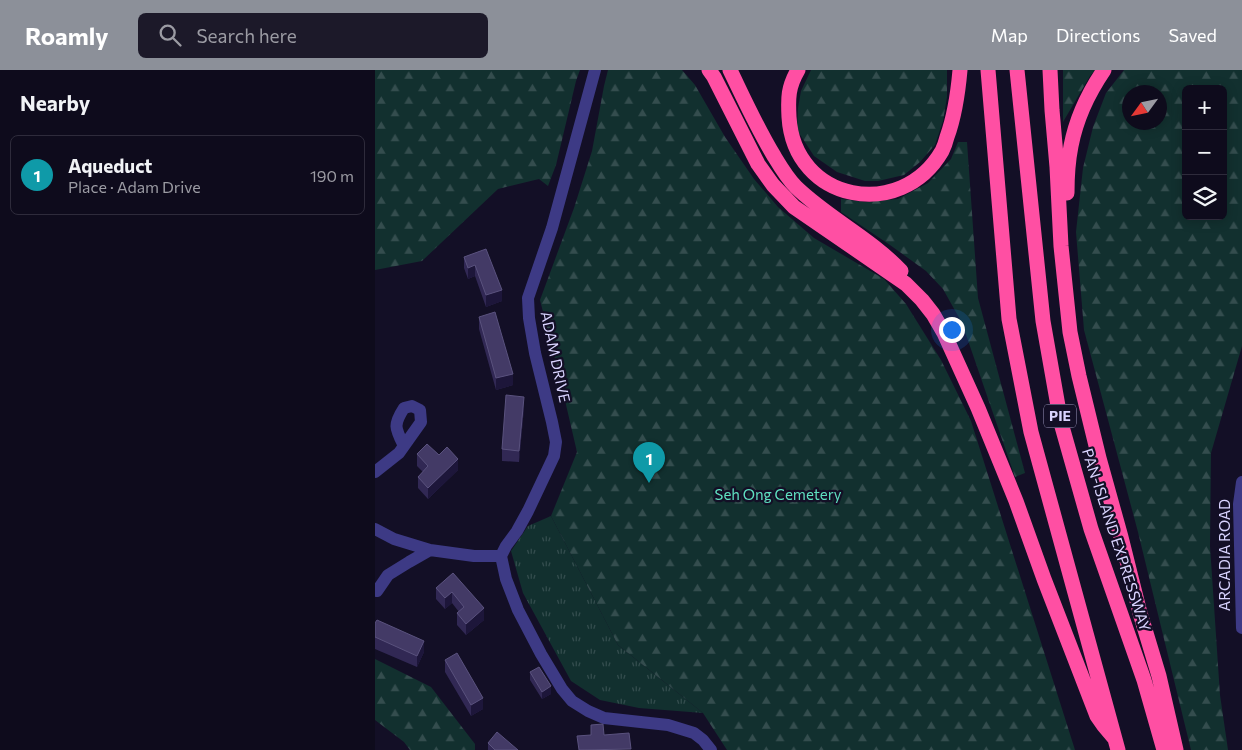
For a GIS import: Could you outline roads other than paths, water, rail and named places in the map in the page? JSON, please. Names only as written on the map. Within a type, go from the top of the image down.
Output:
[{"type":"highway","points":[[709,70],[758,164],[773,185],[794,207],[906,284],[933,314],[978,408],[1016,501],[1097,716],[1116,744]]},
{"type":"highway","points":[[730,70],[767,145],[795,186],[882,253],[904,274],[906,284]]},
{"type":"highway","points":[[798,70],[790,85],[789,110],[792,139],[799,153],[806,164],[824,182],[835,188],[863,194],[894,191],[923,176],[932,165],[943,150],[953,118],[961,70]]},
{"type":"highway","name":"PIE","points":[[988,70],[1009,319],[1031,432],[1116,744]]},
{"type":"highway","name":"PAN-ISLAND EXPRESSWAY","points":[[1017,70],[1043,321],[1061,424],[1091,529],[1144,680],[1164,750]]},
{"type":"highway","points":[[1050,70],[1061,246],[1070,332],[1099,458],[1159,676],[1176,750]]},
{"type":"highway","points":[[1061,246],[1067,207],[1071,146],[1078,122],[1093,86],[1104,70]]},
{"type":"street","name":"ADAM DRIVE","points":[[501,556],[528,511],[554,456],[556,442],[535,353],[529,318],[528,298],[552,228],[595,70]]},
{"type":"street","points":[[375,472],[399,453],[404,446]]},
{"type":"street","name":"ARCADIA ROAD","points":[[1242,482],[1239,504],[1242,628]]},
{"type":"street","points":[[375,529],[394,539],[430,550],[474,556],[501,556],[506,579],[521,617],[562,689],[572,701],[604,718],[668,725],[694,733],[711,750]]},
{"type":"street","points":[[377,591],[388,576],[430,550]]},
{"type":"place","name":"Aqueduct","points":[[649,483]]},
{"type":"park label","name":"Seh Ong Cemetery","points":[[778,495]]}]
